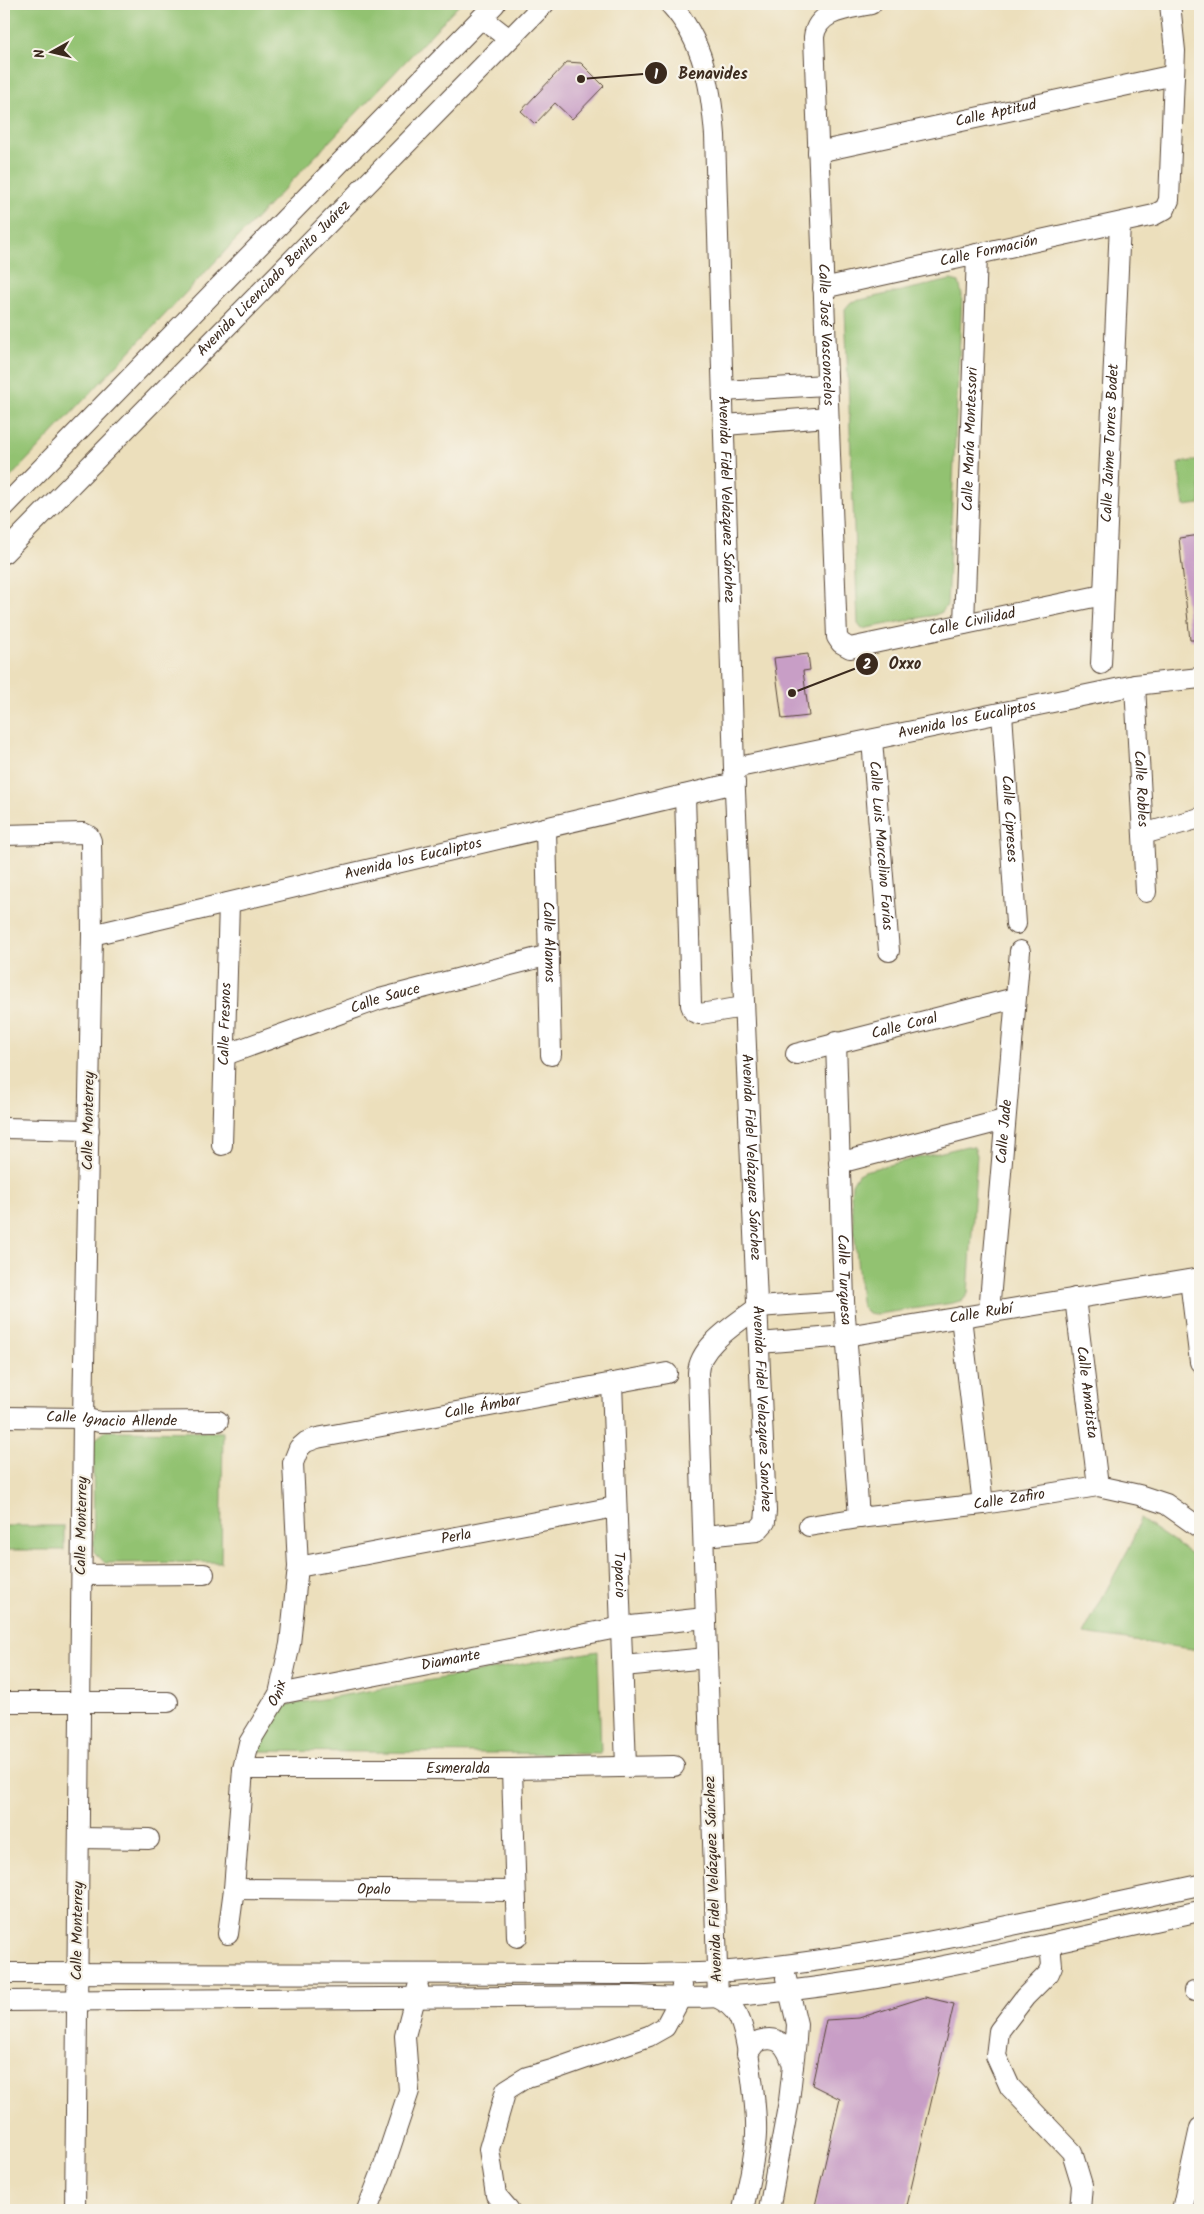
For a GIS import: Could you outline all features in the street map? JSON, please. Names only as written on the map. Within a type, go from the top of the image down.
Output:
[{"type":"street","name":"Avenida Licenciado Benito Juárez","points":[[4,553],[544,4]]},
{"type":"street","name":"Avenida Fidel Velázquez Sánchez","points":[[670,4],[690,31],[700,52],[711,97],[716,135],[734,776],[758,1307]]},
{"type":"street","name":"Calle José Vasconcelos","points":[[841,643],[836,632],[814,50],[815,30],[818,24],[828,15],[871,4]]},
{"type":"street","points":[[1170,4],[1175,51],[1174,75]]},
{"type":"street","points":[[4,507],[488,11],[509,39]]},
{"type":"street","name":"Calle Aptitud","points":[[818,152],[1174,75]]},
{"type":"street","name":"Calle Formación","points":[[823,288],[1120,223],[1154,215],[1165,209],[1169,200],[1174,75]]},
{"type":"street","name":"Calle Jaime Torres Bodet","points":[[1101,664],[1120,223]]},
{"type":"street","name":"Calle María Montessori","points":[[964,624],[977,254]]},
{"type":"street","points":[[724,391],[826,385]]},
{"type":"street","points":[[725,425],[828,417]]},
{"type":"street","name":"Calle Civilidad","points":[[841,643],[850,648],[1103,595]]},
{"type":"street","name":"Avenida los Eucaliptos","points":[[92,935],[685,795],[734,776],[872,740],[1136,685],[1200,678]]},
{"type":"street","name":"Calle Robles","points":[[1136,685],[1146,892]]},
{"type":"street","name":"Calle Cipreses","points":[[1002,713],[1016,924]]},
{"type":"street","name":"Calle Luis Marcelino Farías","points":[[872,740],[889,951]]},
{"type":"street","points":[[685,795],[691,1005],[694,1012],[700,1014],[744,1007]]},
{"type":"street","points":[[1143,834],[1200,818]]},
{"type":"street","name":"Calle Álamos","points":[[546,828],[551,1055]]},
{"type":"street","name":"Calle Monterrey","points":[[4,835],[83,833],[89,836],[92,841],[89,1130],[83,1418],[75,2210]]},
{"type":"street","name":"Calle Fresnos","points":[[222,1145],[229,903]]},
{"type":"street","name":"Calle Jade","points":[[989,1312],[1020,951]]},
{"type":"street","name":"Calle Sauce","points":[[225,1055],[380,999],[549,955]]},
{"type":"street","name":"Calle Coral","points":[[796,1054],[836,1042],[1015,998]]},
{"type":"street","name":"Calle Turquesa","points":[[836,1042],[844,1301],[859,1518]]},
{"type":"street","points":[[839,1163],[1004,1120]]},
{"type":"street","points":[[4,1128],[89,1130]]},
{"type":"street","points":[[1195,1279],[1200,1362]]},
{"type":"street","name":"Calle Rubí","points":[[759,1343],[846,1336],[1195,1279]]},
{"type":"street","name":"Calle Amatista","points":[[1075,1298],[1098,1486]]},
{"type":"street","points":[[758,1307],[844,1301]]},
{"type":"street","name":"Avenida Fidel Velazquez Sanchez","points":[[758,1307],[765,1522],[757,1531],[704,1536],[699,1363],[709,1346],[758,1307]]},
{"type":"street","points":[[961,1317],[983,1504]]},
{"type":"street","name":"Calle Ámbar","points":[[300,1448],[306,1442],[317,1438],[667,1373]]},
{"type":"street","name":"Topacio","points":[[612,1384],[615,1507],[622,1628],[626,1766]]},
{"type":"street","name":"Calle Ignacio Allende","points":[[4,1418],[83,1418],[100,1422],[218,1421]]},
{"type":"street","name":"Onix","points":[[228,1934],[234,1890],[243,1769],[249,1743],[279,1694],[290,1644],[298,1567],[292,1473],[295,1456],[300,1448]]},
{"type":"street","name":"Calle Zafiro","points":[[809,1526],[859,1518],[983,1504],[1098,1486],[1139,1495],[1166,1504],[1200,1528]]},
{"type":"street","name":"Perla","points":[[298,1567],[615,1507]]},
{"type":"street","name":"Avenida Fidel Velázquez Sánchez","points":[[704,1536],[706,1658],[718,1998],[727,2003],[739,2017],[748,2054],[756,2136],[743,2210]]},
{"type":"street","points":[[82,1575],[204,1574]]},
{"type":"street","name":"Diamante","points":[[279,1694],[622,1628],[705,1618]]},
{"type":"street","points":[[623,1666],[706,1658]]},
{"type":"street","points":[[4,1702],[168,1702]]},
{"type":"street","name":"Esmeralda","points":[[243,1769],[512,1770],[674,1766]]},
{"type":"street","points":[[512,1770],[514,1891],[517,1937]]},
{"type":"street","points":[[79,1838],[149,1839]]},
{"type":"street","points":[[4,1973],[421,1974],[716,1972],[781,1966],[863,1954],[1200,1885]]},
{"type":"street","name":"Opalo","points":[[234,1890],[514,1891]]},
{"type":"street","points":[[4,2001],[718,1998],[790,1990],[906,1973],[1200,1911]]},
{"type":"street","points":[[1050,1944],[1052,1966],[1049,1973],[1025,1997],[999,2031],[996,2056],[1010,2087],[1072,2152],[1082,2185],[1080,2210]]},
{"type":"street","points":[[769,2210],[793,2066],[797,2024],[790,1990],[781,1966]]},
{"type":"street","points":[[509,2210],[496,2195],[489,2149],[506,2090],[527,2076],[555,2069],[649,2036],[666,2027],[681,1997],[682,1973]]},
{"type":"street","points":[[367,2210],[409,2091],[405,2036],[421,1974]]},
{"type":"street","points":[[748,2054],[756,2042],[774,2039],[786,2048],[793,2066]]},
{"type":"street","points":[[1182,2210],[1200,2133]]},
{"type":"green space","points":[[4,4],[460,4],[4,484]]},
{"type":"green space","points":[[951,280],[959,282],[962,295],[947,605],[942,612],[935,615],[862,629],[858,624],[845,309],[851,302]]},
{"type":"green space","points":[[1200,460],[1200,504],[1184,506],[1178,463]]},
{"type":"green space","points":[[967,1146],[974,1147],[977,1155],[968,1294],[963,1300],[953,1303],[877,1314],[866,1311],[861,1302],[851,1196],[852,1184],[858,1174]]},
{"type":"green space","points":[[106,1431],[223,1432],[221,1562],[105,1563],[94,1552],[93,1441]]},
{"type":"green space","points":[[1140,1519],[1200,1560],[1200,1650],[1083,1634],[1131,1544]]},
{"type":"green space","points":[[4,1526],[64,1526],[64,1550],[4,1550]]},
{"type":"green space","points":[[598,1651],[601,1754],[256,1751],[282,1706]]},
{"type":"building","points":[[567,62],[581,63],[604,86],[572,119],[555,103],[535,124],[521,111]]},
{"type":"building","points":[[1200,535],[1200,640],[1190,640],[1179,538]]},
{"type":"building","points":[[808,654],[810,670],[803,671],[809,716],[782,719],[774,658]]},
{"type":"building","points":[[925,1997],[954,2004],[906,2210],[814,2210],[840,2099],[812,2085],[826,2020],[859,2018]]},
{"type":"place","name":"Benavides","points":[[581,79]]},
{"type":"place","name":"Oxxo","points":[[792,693]]}]
